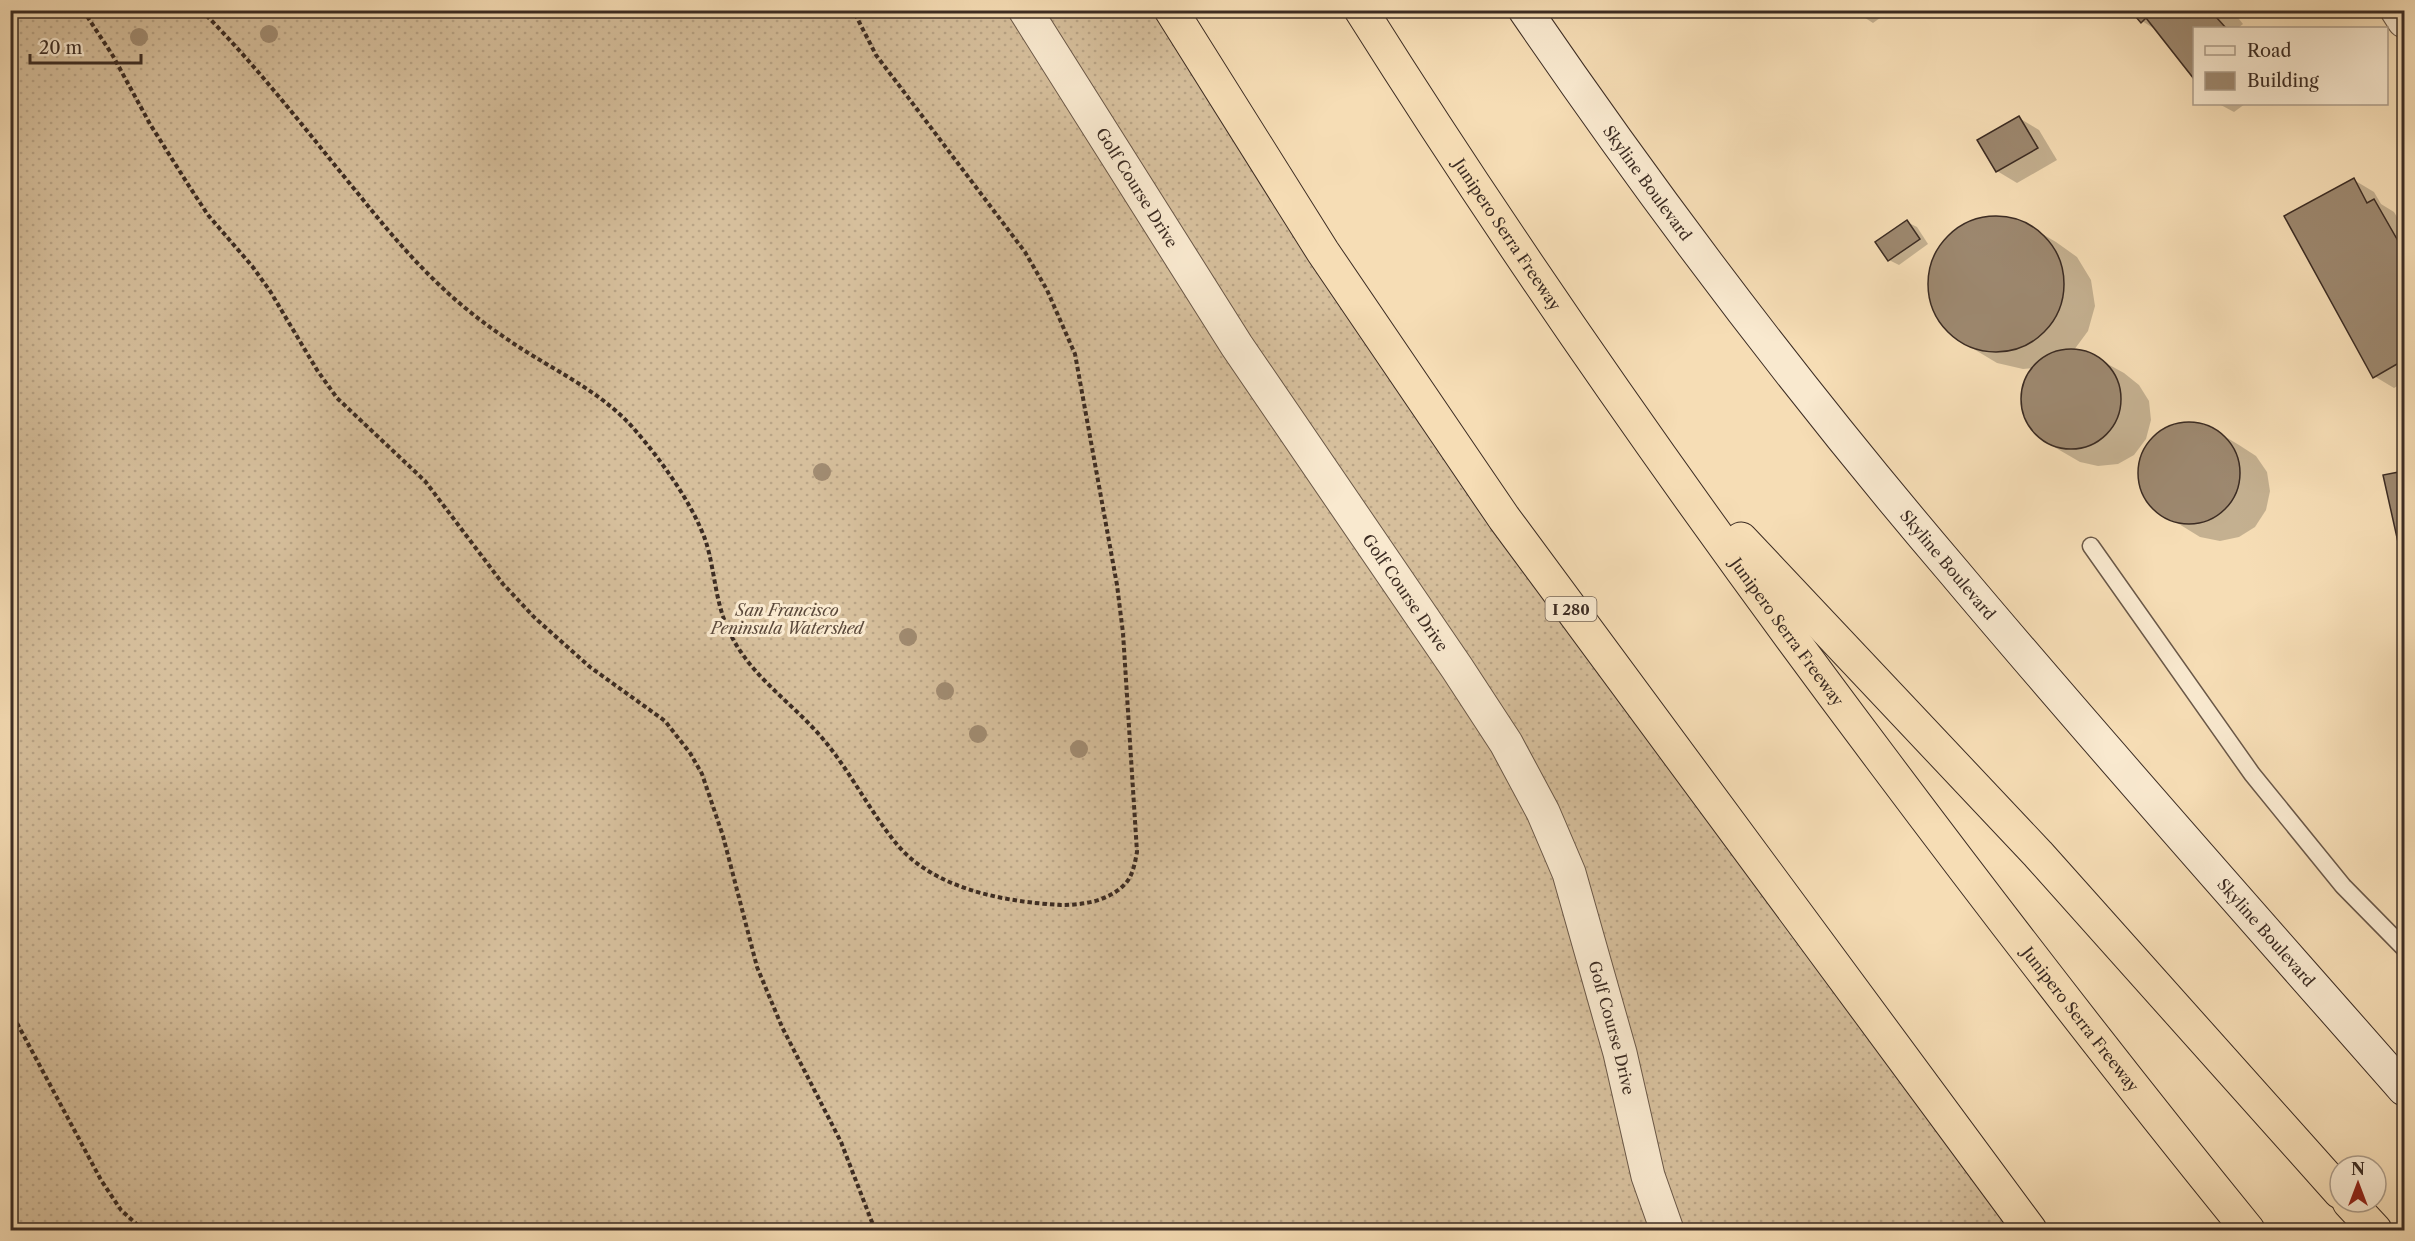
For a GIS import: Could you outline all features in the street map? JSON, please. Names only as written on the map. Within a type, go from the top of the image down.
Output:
[{"type":"highway","name":"I 280","points":[[1170,10],[1329,262],[1504,518],[2031,1230]]},
{"type":"highway","name":"Junipero Serra Freeway","points":[[1361,10],[1512,243],[1649,441],[1791,638],[1967,872],[2135,1089],[2248,1230]]},
{"type":"highway","points":[[1649,441],[2038,854],[2328,1179]]},
{"type":"highway","points":[[1999,1188],[2012,1230]]},
{"type":"highway","points":[[2360,1214],[2375,1230]]},
{"type":"street","name":"Golf Course Drive","points":[[1025,10],[1237,346],[1464,677],[1506,743],[1538,802],[1569,873],[1620,1053],[1648,1176],[1667,1230]]},
{"type":"street","name":"Skyline Boulevard","points":[[1525,10],[1655,194],[1758,329],[1902,510],[2164,816],[2404,1089]]},
{"type":"street","points":[[2397,10],[2404,21]]},
{"type":"lane","points":[[2091,546],[2252,774],[2343,886],[2404,948]]},
{"type":"path","points":[[83,10],[113,56],[150,123],[189,186],[208,214],[270,291],[337,398],[425,482],[503,584],[535,618],[590,667],[665,721],[690,753],[702,774],[723,836],[757,967],[786,1037],[841,1142],[874,1230]]},
{"type":"path","points":[[201,10],[267,82],[409,256],[451,296],[491,327],[520,348],[604,400],[637,432],[695,516],[706,542],[720,611],[741,656],[821,737],[898,846],[915,863],[942,878],[974,890],[1044,904],[1077,905],[1101,899],[1127,883],[1134,868],[1137,852],[1119,597],[1075,354],[1047,290],[1025,252],[876,55],[853,10]]},
{"type":"path","points":[[10,1010],[101,1180],[121,1210],[143,1230]]},
{"type":"green space","name":"San Francisco Peninsula Watershed","points":[[10,11],[1171,11],[1235,114],[2021,1230],[11,1230]]},
{"type":"building","points":[[2130,10],[2223,10],[2224,12],[2217,18],[2225,27],[2193,27],[2193,78],[2146,18],[2141,23]]},
{"type":"building","points":[[2019,116],[2038,148],[1996,172],[1977,140]]},
{"type":"building","points":[[2354,178],[2367,203],[2374,199],[2401,246],[2404,247],[2404,360],[2373,378],[2284,216]]},
{"type":"building","points":[[1996,216],[2022,221],[2034,227],[2044,236],[2053,246],[2059,258],[2064,284],[2059,310],[2053,322],[2044,332],[2034,341],[2022,347],[1996,352],[1970,347],[1958,341],[1948,332],[1939,322],[1933,310],[1928,284],[1933,258],[1939,246],[1948,236],[1958,227],[1970,221]]},
{"type":"building","points":[[1907,220],[1920,239],[1888,261],[1875,242]]},
{"type":"building","points":[[2071,349],[2090,353],[2107,363],[2117,380],[2121,399],[2117,418],[2107,435],[2090,445],[2071,449],[2052,445],[2035,435],[2025,418],[2021,399],[2025,380],[2035,363],[2052,353]]},
{"type":"building","points":[[2189,422],[2208,426],[2225,437],[2236,454],[2240,473],[2236,492],[2225,509],[2208,520],[2189,524],[2170,520],[2153,509],[2142,492],[2138,473],[2142,454],[2153,437],[2170,426]]},
{"type":"building","points":[[2404,471],[2404,569],[2383,475]]}]
